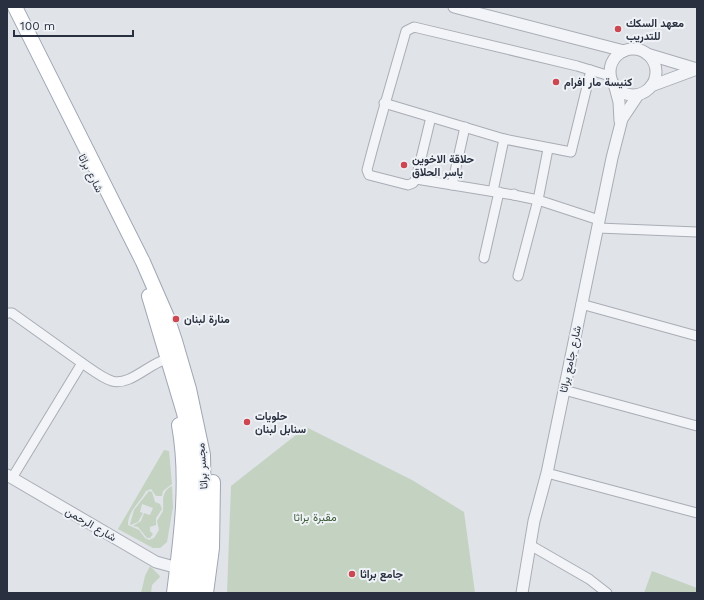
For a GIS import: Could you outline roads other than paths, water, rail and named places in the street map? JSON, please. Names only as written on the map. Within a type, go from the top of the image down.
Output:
[{"type":"main road","name":"شارع براثا","points":[[7,7],[131,252],[162,319]]},
{"type":"main road","name":"شارع براثا","points":[[15,7],[136,249],[170,343]]},
{"type":"main road","points":[[162,319],[164,360],[172,392],[182,455],[182,520],[177,585]]},
{"type":"main road","points":[[162,319],[186,356],[201,403],[210,445],[213,469],[214,508],[209,576],[206,593]]},
{"type":"main road","name":"مجسر براثا","points":[[170,343],[184,413],[198,455],[204,519],[196,593]]},
{"type":"main road","name":"مجسر براثا","points":[[177,585],[190,554],[198,455]]},
{"type":"main road","points":[[202,593],[209,576]]},
{"type":"main road","points":[[209,576],[214,593]]},
{"type":"street","points":[[454,7],[624,51],[636,50],[697,69]]},
{"type":"street","points":[[431,117],[416,179],[413,183],[408,185],[369,175],[367,173],[384,103],[390,90],[406,31],[414,27],[591,70],[610,76]]},
{"type":"street","points":[[624,51],[613,61],[610,76],[616,87],[626,94],[638,95],[651,86],[697,69]]},
{"type":"street","points":[[647,54],[654,62],[656,72],[651,86]]},
{"type":"street","points":[[384,103],[504,139],[548,149],[571,152],[591,70]]},
{"type":"street","name":"شارع جامع براثا","points":[[522,593],[530,545],[547,473],[619,125],[619,102],[616,87]]},
{"type":"street","name":"شارع جامع براثا","points":[[619,125],[625,112],[638,95]]},
{"type":"street","points":[[452,185],[465,127]]},
{"type":"street","points":[[484,258],[504,139]]},
{"type":"street","points":[[518,276],[538,200],[548,149]]},
{"type":"street","points":[[416,179],[514,194],[538,200],[599,224],[697,232]]},
{"type":"street","points":[[581,304],[697,336]]},
{"type":"street","points":[[7,313],[12,313],[82,363],[111,380],[119,382],[129,379],[153,363],[164,360]]},
{"type":"street","points":[[10,477],[82,363]]},
{"type":"street","points":[[564,390],[697,426]]},
{"type":"street","points":[[547,473],[697,513]]},
{"type":"street","name":"شارع الرحمن","points":[[10,477],[156,562],[177,585]]},
{"type":"street","points":[[530,545],[589,579],[607,593]]},
{"type":"place","name":"معهد السكك للتدريب","points":[[618,29]]},
{"type":"place","name":"كنيسة مار افرام","points":[[556,82]]},
{"type":"place","name":"حلاقة الاخوين ياسر الحلاق","points":[[404,165]]},
{"type":"place","name":"منارة لبنان","points":[[176,319]]},
{"type":"place","name":"حلويات سنابل لبنان","points":[[247,422]]},
{"type":"place","name":"جامع براثا","points":[[352,574]]},
{"type":"park label","name":"مقبرة براثا","points":[[315,517]]}]
